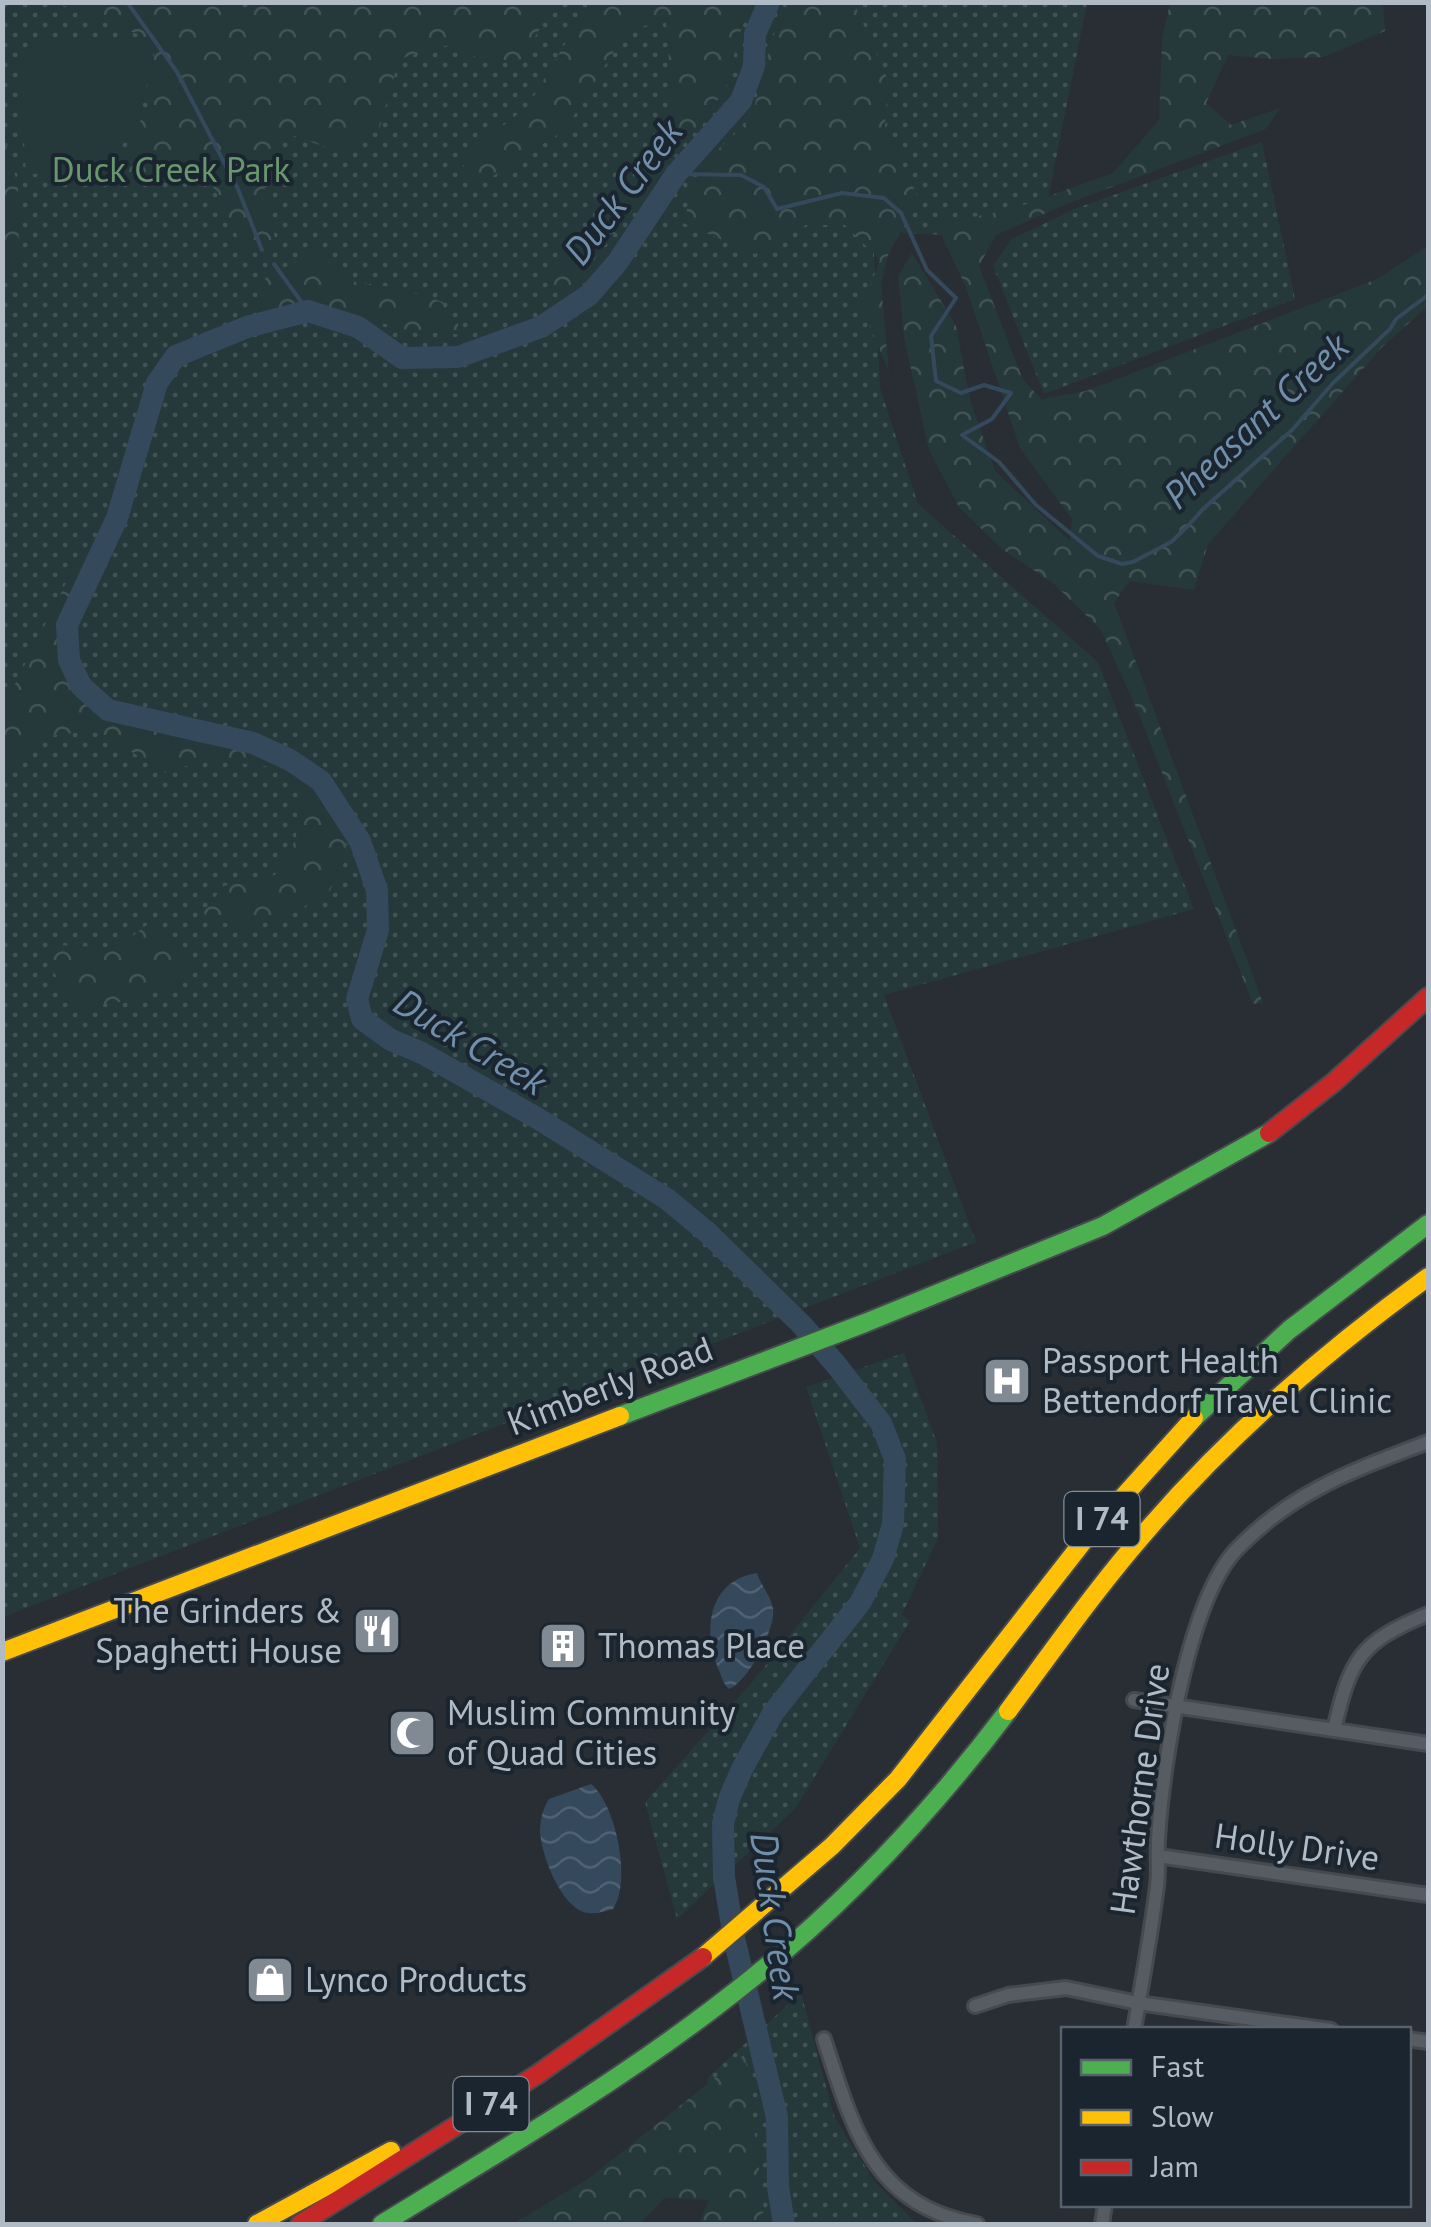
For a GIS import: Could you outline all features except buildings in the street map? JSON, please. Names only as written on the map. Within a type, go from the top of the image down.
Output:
[{"type":"main road","name":"Kimberly Road","points":[[2,1652],[865,1323],[1103,1226],[1268,1133],[1334,1082],[1428,997]]},
{"type":"main road","name":"I 74","points":[[300,2224],[604,2032],[754,1919],[898,1779],[1085,1539],[1185,1427],[1239,1373],[1308,1314],[1428,1224]]},
{"type":"main road","name":"I 74","points":[[382,2224],[689,2027],[832,1910],[931,1807],[990,1737],[1147,1530],[1205,1468],[1257,1415],[1328,1353],[1428,1277]]},
{"type":"main road","points":[[256,2224],[395,2149],[459,2124]]},
{"type":"main road","points":[[407,2224],[442,2186]]},
{"type":"street","name":"Hawthorne Drive","points":[[1134,2027],[1158,1882],[1176,1706],[1201,1608],[1234,1552],[1276,1513],[1323,1483],[1428,1442]]},
{"type":"street","points":[[1334,1730],[1343,1689],[1355,1661],[1376,1639],[1428,1614]]},
{"type":"street","points":[[1134,1700],[1428,1744]]},
{"type":"street","name":"Holly Drive","points":[[1158,1856],[1428,1895]]},
{"type":"street","points":[[975,2006],[1008,1995],[1066,1988],[1294,2027]]},
{"type":"street","points":[[824,2040],[851,2121],[881,2174],[901,2193],[932,2212],[977,2224]]},
{"type":"green space","name":"Duck Creek Park","points":[[267,2],[555,3],[522,59],[490,65],[452,44],[399,59],[379,130],[340,152],[294,136],[258,155],[277,248],[246,253],[199,158],[176,172],[121,172],[128,141],[149,107],[154,52],[140,35],[57,3],[227,3],[239,14]]},
{"type":"green space","name":"Duck Creek Park","points":[[3,3],[1087,3],[1046,209],[979,237],[873,231],[880,388],[918,504],[1098,662],[1194,909],[884,995],[976,1242],[3,1617]]},
{"type":"green space","points":[[589,3],[752,3],[739,35],[726,89],[567,295],[542,277],[614,208],[673,116],[666,21],[627,30],[565,130],[477,186],[460,160],[528,106]]},
{"type":"green space","points":[[788,3],[854,3],[888,80],[885,128],[919,199],[888,255],[881,284],[889,372],[862,307],[880,260],[845,225],[806,225],[755,254],[683,223],[700,166],[751,119],[772,39]]},
{"type":"green space","points":[[1170,3],[1383,3],[1385,31],[1323,57],[1273,59],[1228,55],[1206,103],[1231,125],[1280,108],[1266,129],[1069,203],[996,235],[979,266],[1023,380],[1041,399],[1086,391],[1377,279],[1428,246],[1428,306],[1382,347],[1208,544],[1194,590],[1129,581],[1114,603],[1263,1003],[1253,1004],[1138,712],[1101,630],[1054,584],[1002,549],[959,507],[929,450],[904,338],[898,276],[912,253],[956,326],[970,400],[995,471],[1070,541],[1072,519],[1020,448],[966,287],[936,224],[1010,210],[1113,173],[1159,120],[1162,39]]},
{"type":"green space","points":[[150,37],[144,97],[137,121],[125,140],[87,166],[26,174],[19,59],[34,43]]},
{"type":"green space","points":[[2,132],[18,185],[19,260],[3,276]]},
{"type":"green space","points":[[1262,142],[1295,299],[1044,394],[993,266],[1012,239],[1077,208]]},
{"type":"green space","points":[[318,251],[349,281],[398,288],[443,302],[465,335],[411,331],[323,307],[251,309],[266,277]]},
{"type":"green space","points":[[99,545],[57,640],[63,672],[86,705],[131,724],[273,757],[323,797],[350,852],[326,898],[243,930],[202,913],[224,886],[275,875],[296,839],[298,789],[272,767],[207,759],[166,773],[96,730],[35,738],[7,769],[3,768],[3,708],[79,557]]},
{"type":"green space","points":[[148,924],[192,965],[170,988],[131,1000],[75,1009],[47,960],[57,945],[117,948]]},
{"type":"green space","points":[[904,1353],[937,1443],[938,1538],[902,1614],[910,1621],[795,1809],[677,1919],[645,1802],[754,1680],[860,1548],[806,1387]]},
{"type":"green space","points":[[801,1993],[834,2116],[874,2181],[917,2224],[755,2224],[707,2078]]},
{"type":"green space","points":[[745,2054],[764,2211],[755,2224],[699,2224],[709,2200],[664,2198],[640,2224],[513,2224],[588,2179]]},
{"type":"water","points":[[757,1573],[772,1604],[773,1618],[752,1666],[729,1689],[713,1653],[714,1609],[728,1585]]},
{"type":"water","points":[[591,1784],[608,1808],[621,1863],[619,1897],[613,1909],[592,1913],[579,1910],[562,1892],[548,1866],[540,1829],[549,1799]]},
{"type":"waterway","points":[[127,2],[177,72],[238,189],[262,250]]},
{"type":"waterway","name":"Duck Creek","points":[[769,2],[755,34],[754,66],[741,101],[676,174],[617,263],[589,295],[541,327],[458,357],[402,358],[358,327],[308,311],[247,327],[176,356],[157,383],[117,518],[67,625],[69,660],[81,686],[108,710],[253,743],[290,760],[321,781],[360,841],[377,890],[378,930],[357,999],[362,1019],[391,1040],[422,1053],[537,1118],[667,1199],[708,1233],[802,1325],[881,1423],[895,1459],[893,1524],[883,1559],[860,1603],[773,1713],[742,1769],[723,1824],[724,1877],[734,1938],[777,2117],[778,2187],[784,2224]]},
{"type":"waterway","name":"Pheasant Creek","points":[[676,174],[741,175],[764,187],[777,209],[842,193],[884,198],[901,213],[927,270],[956,298],[931,336],[936,381],[961,393],[984,385],[1011,393],[992,419],[962,435],[999,462],[1036,505],[1098,556],[1122,564],[1171,542],[1292,430],[1396,319],[1428,295]]},
{"type":"waterway","points":[[274,264],[308,311]]},
{"type":"traffic: fast","points":[[620,1416],[865,1323],[1103,1226],[1269,1133]]},
{"type":"traffic: fast","points":[[1194,1418],[1289,1330],[1428,1224]]},
{"type":"traffic: fast","points":[[382,2224],[592,2093],[755,1976],[872,1870],[1008,1711]]},
{"type":"traffic: slow","points":[[1008,1711],[1112,1572],[1180,1493],[1246,1426],[1317,1364],[1428,1277]]},
{"type":"traffic: slow","points":[[2,1652],[620,1416]]},
{"type":"traffic: slow","points":[[703,1957],[832,1846],[898,1779],[1086,1538],[1194,1418]]},
{"type":"traffic: slow","points":[[257,2224],[391,2151]]},
{"type":"traffic: jam","points":[[1269,1133],[1334,1082],[1428,997]]},
{"type":"traffic: jam","points":[[300,2224],[538,2074],[703,1957]]},
{"type":"place","name":"Passport Health Bettendorf Travel Clinic","points":[[1007,1381]]},
{"type":"place","name":"The Grinders & Spaghetti House","points":[[377,1631]]},
{"type":"place","name":"Thomas Place","points":[[563,1646]]},
{"type":"place","name":"Muslim Community of Quad Cities","points":[[412,1733]]},
{"type":"place","name":"Lynco Products","points":[[270,1980]]}]
